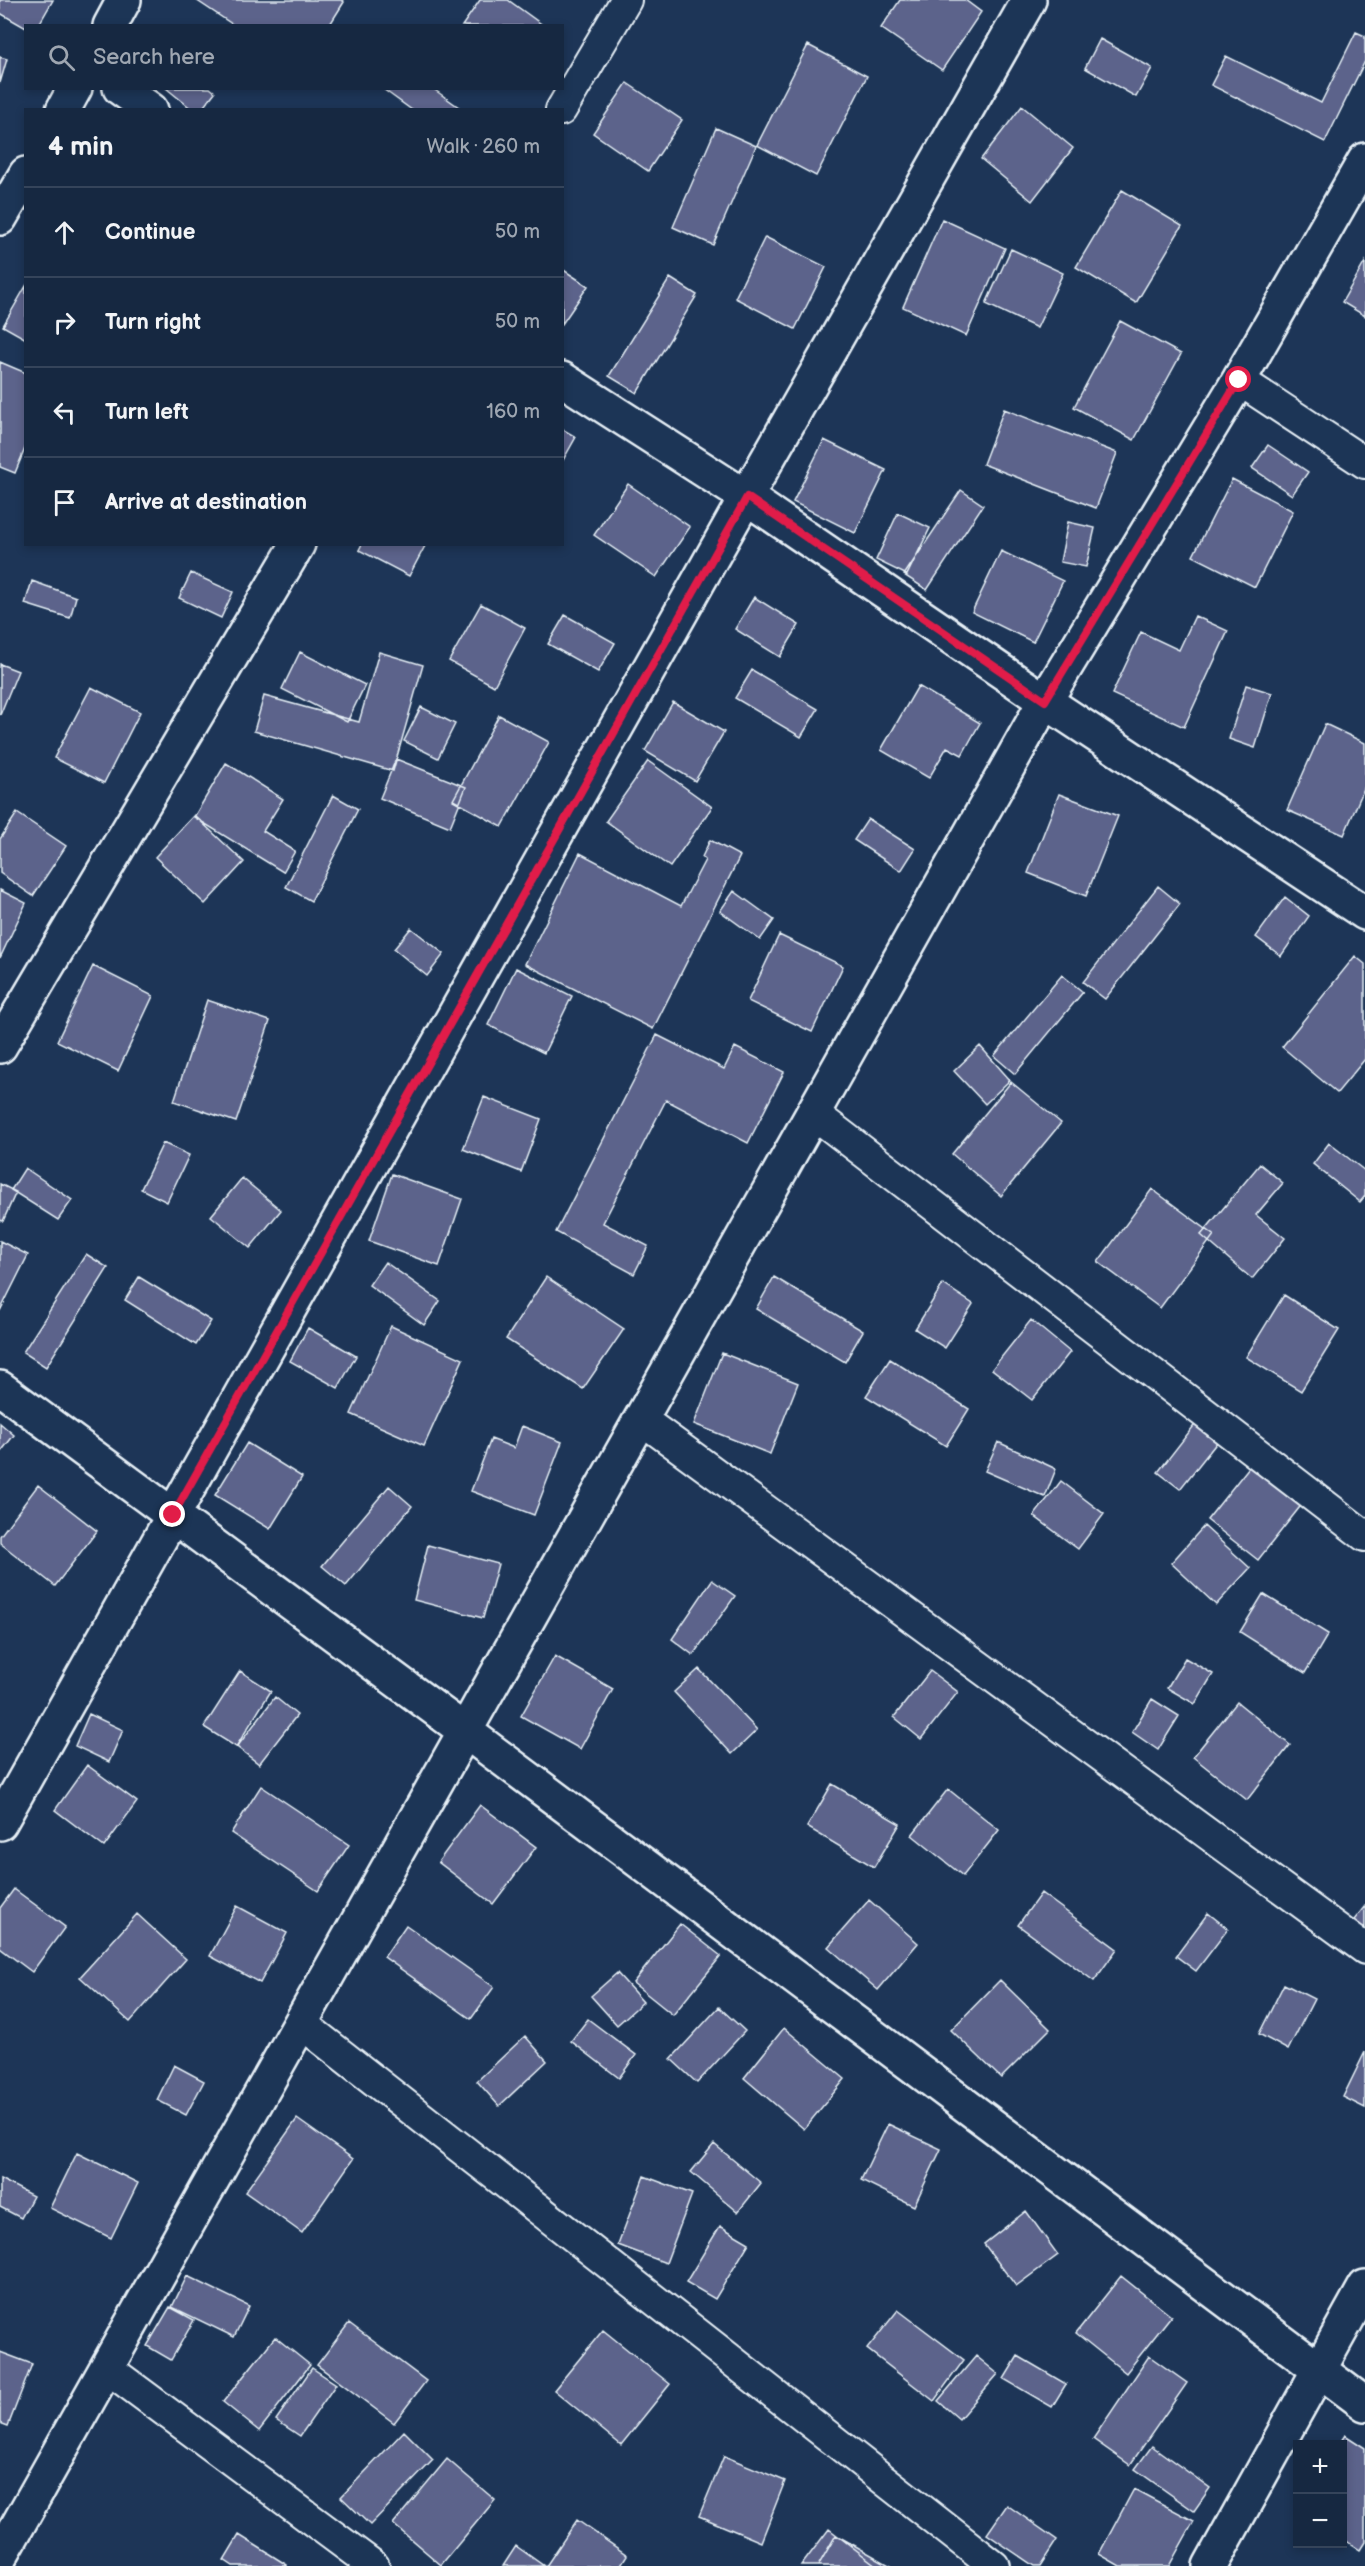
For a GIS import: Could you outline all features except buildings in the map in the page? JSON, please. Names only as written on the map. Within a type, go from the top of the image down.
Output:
[{"type":"street","points":[[111,24],[124,0]]},
{"type":"street","points":[[0,1824],[1029,0]]},
{"type":"street","points":[[64,108],[74,90]]},
{"type":"street","points":[[123,90],[148,108]]},
{"type":"street","points":[[0,2557],[1045,701],[1239,380],[1365,160]]},
{"type":"street","points":[[0,218],[24,177]]},
{"type":"street","points":[[564,380],[747,497],[1045,701],[1365,913]]},
{"type":"street","points":[[0,1046],[297,546]]},
{"type":"street","points":[[0,1388],[465,1731],[1365,2404]]},
{"type":"street","points":[[1210,2566],[1365,2287]]},
{"type":"lane","points":[[562,108],[626,0]]},
{"type":"lane","points":[[1239,380],[1365,464]]},
{"type":"lane","points":[[813,1113],[1365,1536]]},
{"type":"lane","points":[[642,1419],[1365,1949]]},
{"type":"lane","points":[[301,2023],[994,2566]]},
{"type":"lane","points":[[107,2368],[374,2566]]},
{"type":"route","points":[[173,1515],[747,497],[1045,701],[1239,380]]}]
